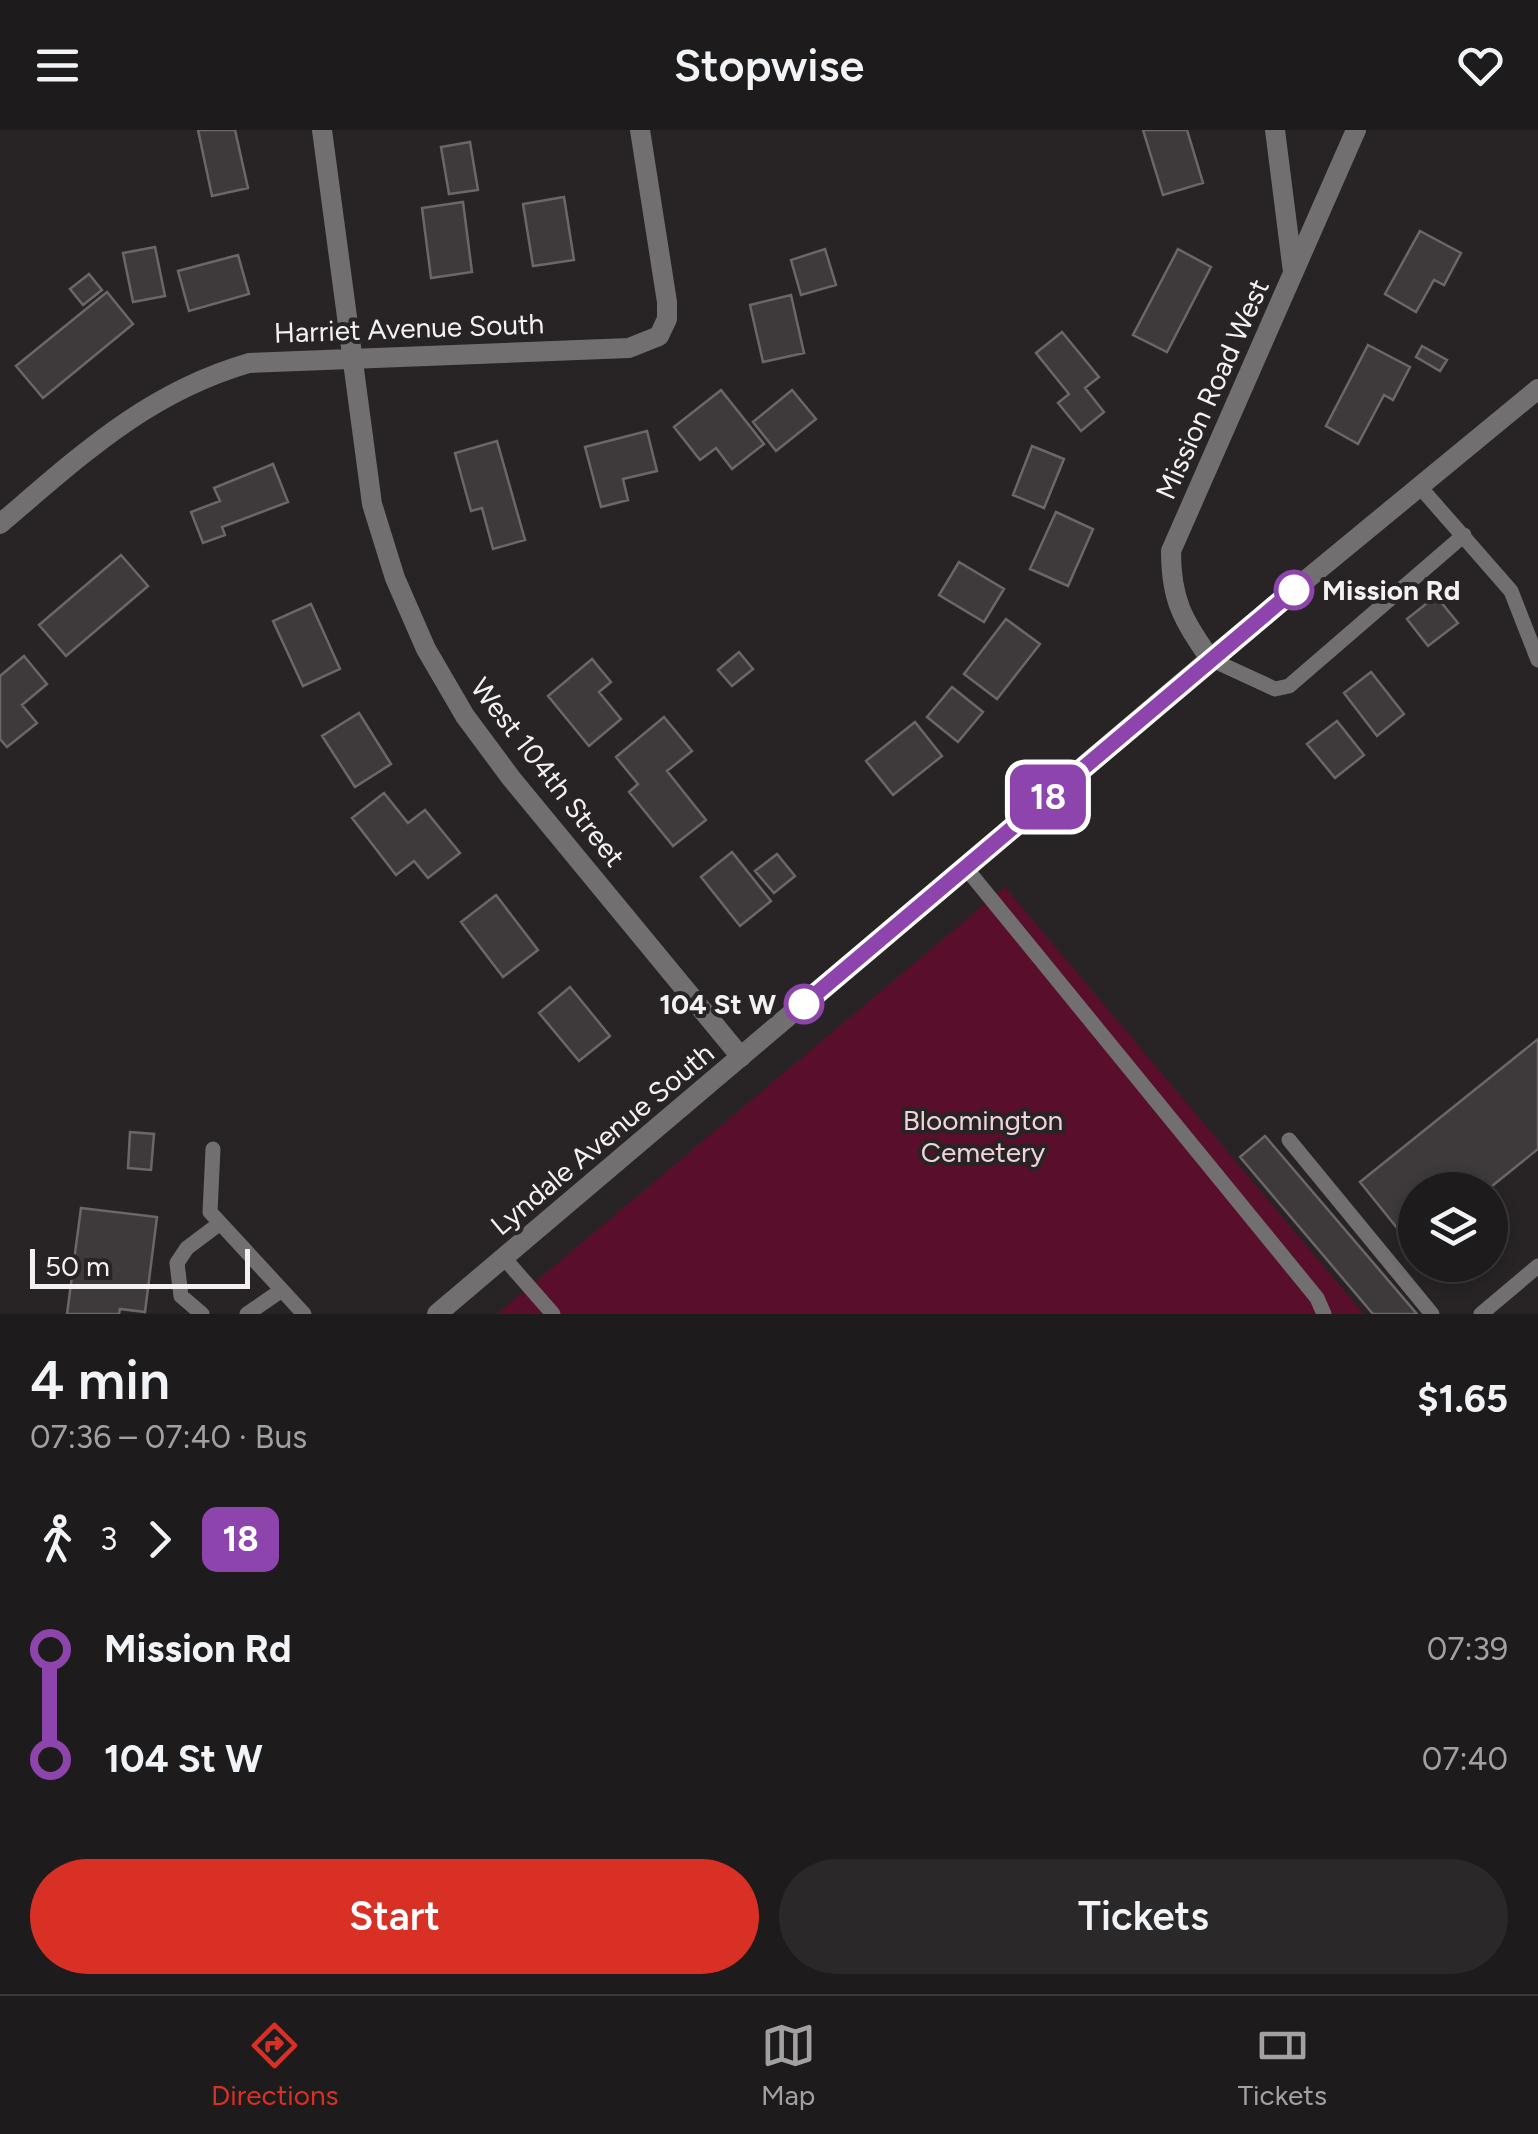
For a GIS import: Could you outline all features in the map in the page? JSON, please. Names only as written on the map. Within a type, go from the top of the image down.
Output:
[{"type":"street","name":"West 104th Street","points":[[322,130],[372,504],[395,578],[426,649],[465,716],[511,778],[741,1057]]},
{"type":"street","name":"Harriet Avenue South","points":[[0,524],[110,431],[198,378],[248,363],[628,348],[660,336],[667,319],[667,302],[640,130]]},
{"type":"street","name":"Mission Road West","points":[[1210,659],[1181,615],[1171,587],[1171,550],[1293,274],[1274,130]]},
{"type":"street","points":[[1293,274],[1356,130]]},
{"type":"street","name":"Lyndale Avenue South","points":[[437,1314],[1210,659],[1538,389]]},
{"type":"lane","points":[[1420,486],[1510,592],[1538,660]]},
{"type":"lane","points":[[1210,659],[1275,689],[1288,686],[1464,534]]},
{"type":"lane","points":[[965,867],[1201,1150],[1317,1298],[1324,1314]]},
{"type":"lane","points":[[1289,1140],[1432,1314]]},
{"type":"lane","points":[[213,1149],[210,1212],[304,1314]]},
{"type":"lane","points":[[202,1314],[181,1296],[177,1264],[187,1248],[219,1224]]},
{"type":"lane","points":[[504,1258],[553,1314]]},
{"type":"lane","points":[[1481,1314],[1538,1266]]},
{"type":"lane","points":[[247,1314],[282,1290]]},
{"type":"green space","name":"Bloomington Cemetery","points":[[1005,887],[1364,1314],[497,1314]]},
{"type":"building","points":[[198,130],[235,130],[248,188],[212,196]]},
{"type":"building","points":[[1143,130],[1187,130],[1203,183],[1163,195]]},
{"type":"building","points":[[470,142],[478,190],[449,194],[441,147]]},
{"type":"building","points":[[564,197],[574,260],[533,266],[523,204]]},
{"type":"building","points":[[463,202],[472,272],[431,278],[422,208]]},
{"type":"building","points":[[1420,231],[1461,253],[1444,285],[1434,280],[1416,312],[1385,294]]},
{"type":"building","points":[[155,247],[165,296],[133,302],[123,253]]},
{"type":"building","points":[[825,249],[836,285],[801,295],[791,260]]},
{"type":"building","points":[[1178,249],[1211,267],[1167,352],[1133,335]]},
{"type":"building","points":[[238,255],[249,294],[189,311],[178,271]]},
{"type":"building","points":[[89,274],[102,290],[83,305],[70,289]]},
{"type":"building","points":[[107,292],[133,324],[43,398],[16,366]]},
{"type":"building","points":[[791,295],[804,353],[763,362],[750,305]]},
{"type":"building","points":[[1062,332],[1099,377],[1085,388],[1104,412],[1081,431],[1058,403],[1069,394],[1036,353]]},
{"type":"building","points":[[1368,345],[1410,367],[1393,400],[1384,395],[1358,444],[1326,426]]},
{"type":"building","points":[[1422,346],[1447,360],[1440,371],[1416,357]]},
{"type":"building","points":[[721,390],[764,444],[732,469],[716,448],[700,460],[674,427]]},
{"type":"building","points":[[792,390],[816,419],[776,451],[753,422]]},
{"type":"building","points":[[647,431],[657,471],[623,479],[628,500],[601,507],[585,447]]},
{"type":"building","points":[[497,441],[525,540],[493,549],[482,508],[471,511],[455,453]]},
{"type":"building","points":[[1032,446],[1064,459],[1044,508],[1013,495]]},
{"type":"building","points":[[273,464],[288,502],[222,527],[225,535],[203,543],[191,512],[220,501],[214,488]]},
{"type":"building","points":[[1056,512],[1093,529],[1068,586],[1030,569]]},
{"type":"building","points":[[121,555],[148,586],[66,656],[39,625]]},
{"type":"building","points":[[959,562],[1004,589],[984,622],[939,595]]},
{"type":"building","points":[[1436,596],[1458,623],[1428,646],[1407,619]]},
{"type":"building","points":[[311,604],[340,669],[303,686],[273,621]]},
{"type":"building","points":[[1006,619],[1040,644],[997,699],[964,674]]},
{"type":"building","points":[[739,652],[753,669],[732,686],[718,670]]},
{"type":"building","points":[[24,656],[47,684],[22,705],[37,723],[7,747],[0,739],[0,676]]},
{"type":"building","points":[[592,659],[611,682],[599,692],[621,719],[589,746],[548,696]]},
{"type":"building","points":[[1371,672],[1404,714],[1377,736],[1344,693]]},
{"type":"building","points":[[952,687],[983,712],[958,742],[927,717]]},
{"type":"building","points":[[359,713],[391,764],[355,787],[322,736]]},
{"type":"building","points":[[664,717],[692,751],[667,771],[706,820],[673,846],[629,792],[638,784],[616,757]]},
{"type":"building","points":[[1337,721],[1364,755],[1335,778],[1307,744]]},
{"type":"building","points":[[915,722],[942,756],[893,795],[866,761]]},
{"type":"building","points":[[384,793],[408,823],[425,810],[460,853],[428,878],[414,861],[396,875],[352,818]]},
{"type":"building","points":[[732,852],[771,901],[740,926],[701,877]]},
{"type":"building","points":[[777,854],[795,876],[774,893],[755,871]]},
{"type":"building","points":[[496,895],[538,950],[503,977],[461,922]]},
{"type":"building","points":[[570,987],[610,1036],[579,1061],[539,1013]]},
{"type":"building","points":[[1538,1039],[1538,1149],[1508,1173],[1398,1172],[1398,1229],[1360,1182]]},
{"type":"building","points":[[130,1132],[154,1134],[151,1170],[128,1168]]},
{"type":"building","points":[[1265,1136],[1417,1314],[1373,1314],[1240,1157]]},
{"type":"building","points":[[81,1208],[157,1217],[145,1312],[120,1309],[119,1314],[67,1314]]},
{"type":"bus line","name":"18","points":[[804,1004],[1294,590]]},
{"type":"place","name":"Mission Rd","points":[[1294,590]]},
{"type":"place","name":"104 St W","points":[[804,1004]]}]
